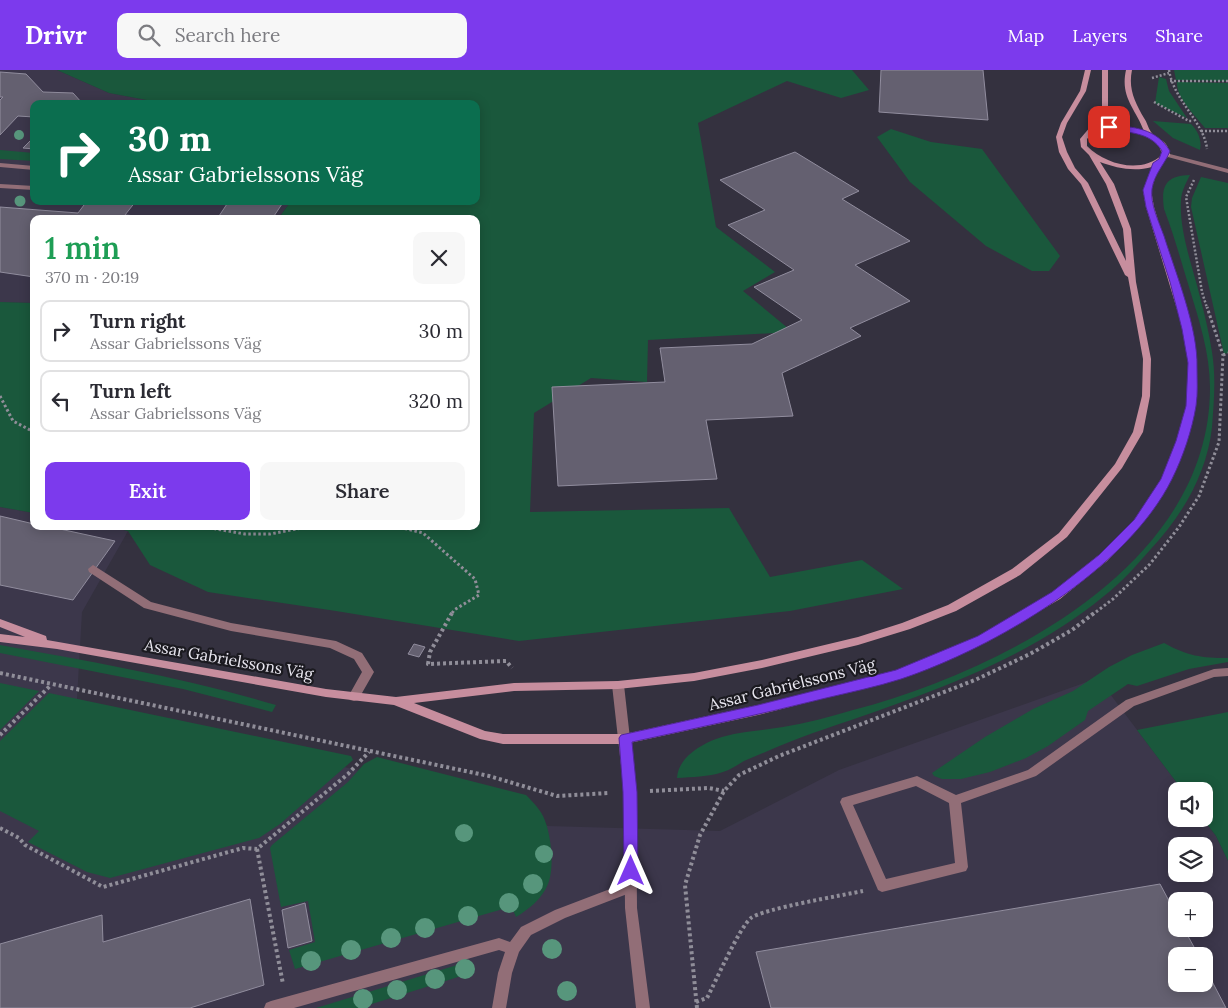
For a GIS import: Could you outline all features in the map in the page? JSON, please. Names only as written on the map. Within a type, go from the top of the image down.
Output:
[{"type":"street","name":"Assar Gabrielssons Väg","points":[[1088,70],[1083,91],[1064,123],[1060,137],[1063,152],[1072,169],[1084,183],[1132,282]]},
{"type":"street","points":[[1090,132],[1105,113],[1105,70]]},
{"type":"street","points":[[1130,70],[1127,76],[1129,96],[1133,106],[1145,121],[1149,135]]},
{"type":"street","points":[[1090,132],[1102,128],[1134,130],[1149,135],[1161,143],[1166,151],[1166,155],[1228,171]]},
{"type":"street","name":"Assar Gabrielssons Väg","points":[[0,638],[57,645],[354,697],[396,701],[514,688],[618,685],[694,677],[752,666],[858,641],[906,626],[952,608],[1016,572],[1063,535],[1119,466],[1138,432],[1146,396],[1147,359],[1132,282],[1127,229],[1110,184],[1082,143],[1085,135],[1090,132]]},
{"type":"street","name":"Assar Gabrielssons Väg","points":[[396,701],[484,736],[502,738],[625,738],[758,710],[899,674],[983,639],[1056,596],[1103,558],[1138,523],[1166,480],[1182,441],[1191,406],[1193,363],[1187,329],[1150,207],[1147,190],[1157,163],[1166,155]]},
{"type":"street","points":[[1092,156],[1103,161],[1125,166],[1139,167],[1157,163]]},
{"type":"street","points":[[0,166],[30,168]]},
{"type":"street","points":[[0,186],[30,188]]},
{"type":"street","points":[[94,570],[148,605],[231,628],[332,644],[358,656],[368,672],[354,697]]},
{"type":"street","name":"Assar Gabrielssons Väg","points":[[0,623],[57,645]]},
{"type":"street","points":[[956,800],[962,867],[882,886],[846,802],[917,781],[956,800],[1032,773],[1130,703],[1214,672],[1228,672]]},
{"type":"street","points":[[618,685],[630,792],[631,908],[643,1008]]},
{"type":"street","points":[[500,1008],[505,974],[513,949],[526,931],[560,914],[631,887]]},
{"type":"street","points":[[271,1008],[499,944],[513,949]]},
{"type":"path","points":[[1152,78],[1169,73]]},
{"type":"path","points":[[1170,81],[1228,82]]},
{"type":"path","points":[[1150,100],[1189,121],[1193,121]]},
{"type":"path","points":[[1201,131],[1228,131]]},
{"type":"path","points":[[1223,355],[1228,353]]},
{"type":"path","points":[[0,396],[13,422],[30,430]]},
{"type":"path","points":[[222,530],[245,534],[270,534],[291,530]]},
{"type":"path","points":[[411,530],[423,533],[475,579],[479,595],[454,610],[430,652],[428,664],[506,661],[515,670]]},
{"type":"path","points":[[0,673],[489,776],[557,796],[710,788],[724,790],[700,835],[685,885],[697,1008]]},
{"type":"path","points":[[0,735],[51,684]]},
{"type":"path","points":[[0,828],[20,838],[25,845],[103,887],[243,848],[257,849],[348,774],[369,752]]},
{"type":"path","points":[[257,849],[287,1004]]},
{"type":"path","points":[[696,1002],[707,998],[743,929],[752,917],[770,911],[882,886]]},
{"type":"shaded area","points":[[0,70],[57,70],[109,93],[147,100],[30,100],[30,205],[288,205],[281,215],[30,215],[30,303],[0,302]]},
{"type":"shaded area","points":[[0,507],[30,512],[30,530],[128,531],[82,612],[77,699],[415,785],[548,826],[720,831],[839,770],[1098,678],[1176,782],[1168,782],[1168,827],[1209,827],[1216,836],[1228,861],[1228,1008],[0,1008]]},
{"type":"green space","points":[[57,70],[852,70],[869,90],[841,98],[787,81],[698,123],[716,227],[775,272],[743,291],[789,329],[774,333],[648,340],[647,382],[591,378],[534,413],[530,512],[729,508],[770,577],[862,560],[903,589],[790,611],[519,641],[208,592],[150,565],[128,531],[123,530],[480,530],[480,215],[281,215],[288,205],[480,205],[480,100],[147,100],[109,93]]},
{"type":"green space","points":[[1174,70],[1228,70],[1228,81],[1176,80]]},
{"type":"green space","points":[[1159,77],[1166,79],[1169,91],[1187,118],[1155,103]]},
{"type":"green space","points":[[1177,82],[1228,83],[1228,128],[1205,128],[1183,100]]},
{"type":"green space","points":[[1153,121],[1191,124],[1199,136],[1200,150],[1173,138]]},
{"type":"green space","points":[[891,129],[931,142],[982,149],[1060,256],[1049,271],[1032,271],[986,246],[910,182],[877,137]]},
{"type":"green space","points":[[0,150],[30,153],[30,161],[0,159]]},
{"type":"green space","points":[[1190,175],[1182,194],[1182,225],[1204,311],[1212,352],[1214,380],[1213,418],[1209,444],[1199,478],[1182,509],[1162,537],[1128,574],[1104,596],[1072,620],[1002,660],[927,693],[796,739],[744,761],[726,771],[706,776],[677,778],[681,764],[691,753],[703,745],[724,736],[809,722],[836,715],[911,692],[971,668],[1031,638],[1087,601],[1136,558],[1175,508],[1201,451],[1210,388],[1210,375],[1203,337],[1163,201],[1164,188],[1170,180]]},
{"type":"green space","points":[[1201,177],[1228,183],[1228,353],[1224,354],[1191,207],[1192,198]]},
{"type":"green space","points":[[0,302],[30,303],[30,512],[0,507]]},
{"type":"green space","points":[[1164,643],[1180,651],[1195,655],[1228,658],[1228,662],[1189,669],[1137,686],[1128,684],[1088,711],[1085,720],[1048,746],[1026,758],[990,772],[961,779],[942,779],[934,776],[932,773],[985,737],[1033,709],[1073,691],[1109,667],[1132,655]]},
{"type":"green space","points":[[0,645],[174,679],[276,705],[272,712],[183,689],[0,653]]},
{"type":"green space","points":[[0,683],[39,691],[0,730]]},
{"type":"green space","points":[[49,693],[351,756],[353,760],[280,824],[259,838],[110,878],[87,872],[28,842],[39,831],[0,811],[0,741]]},
{"type":"green space","points":[[1228,712],[1228,861],[1216,836],[1209,827],[1213,827],[1213,782],[1176,782],[1137,730]]},
{"type":"green space","points":[[377,757],[526,795],[541,813],[548,831],[552,859],[548,884],[535,903],[516,917],[512,908],[503,909],[295,969],[289,950],[315,942],[308,901],[281,907],[270,848],[348,782],[364,764]]},
{"type":"green space","points":[[467,962],[471,973],[359,1008],[316,1008]]},
{"type":"building","points":[[881,70],[983,70],[988,120],[879,112]]},
{"type":"building","points":[[0,72],[26,74],[43,92],[73,93],[79,100],[30,100],[30,117],[18,116],[0,135],[0,100],[3,97],[0,97]]},
{"type":"building","points":[[30,141],[30,149],[23,148]]},
{"type":"building","points":[[795,152],[859,191],[842,199],[910,241],[855,265],[910,301],[850,328],[861,336],[782,373],[793,416],[706,420],[717,479],[558,486],[552,387],[665,382],[660,348],[752,344],[802,320],[754,287],[794,270],[728,225],[765,210],[720,180]]},
{"type":"building","points":[[84,205],[133,205],[125,215],[30,215],[30,276],[0,272],[0,207],[78,213]]},
{"type":"building","points":[[226,205],[281,205],[275,215],[220,215]]},
{"type":"building","points":[[0,516],[30,523],[30,530],[64,530],[115,541],[73,600],[0,585]]},
{"type":"building","points":[[414,644],[425,647],[419,657],[408,654]]},
{"type":"building","points":[[1160,884],[1168,899],[1168,937],[1188,937],[1194,947],[1168,947],[1168,992],[1213,992],[1213,983],[1226,1008],[771,1008],[756,952]]},
{"type":"building","points":[[250,899],[264,985],[190,1008],[0,1008],[0,944],[102,915],[103,942]]},
{"type":"building","points":[[305,903],[312,941],[288,948],[282,910]]},
{"type":"route","points":[[631,871],[630,792],[625,738],[758,710],[899,674],[983,639],[1056,596],[1103,558],[1138,523],[1166,480],[1182,441],[1191,406],[1193,363],[1187,329],[1150,207],[1147,190],[1157,163],[1166,155],[1166,151],[1156,139],[1142,132],[1126,128],[1109,127]]}]
